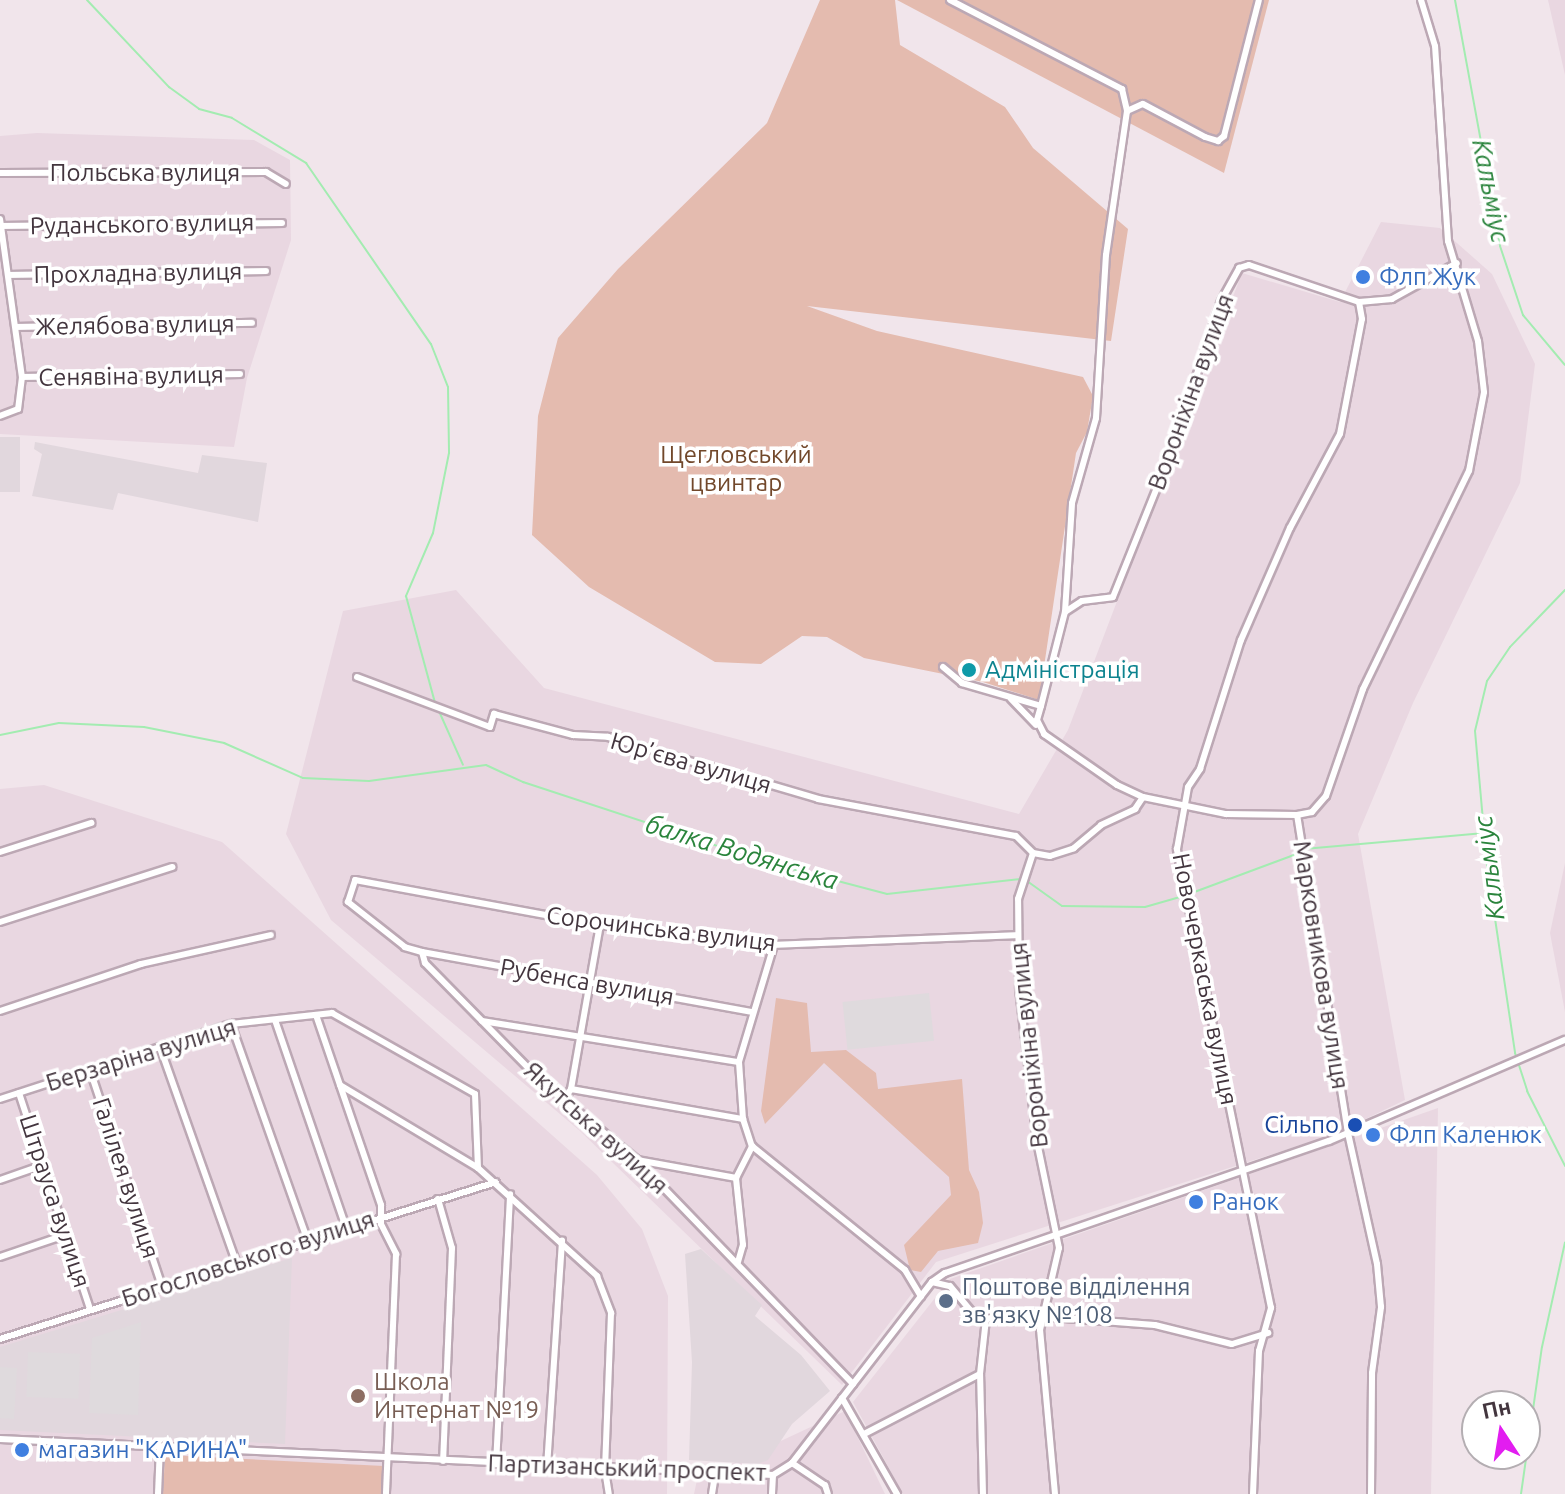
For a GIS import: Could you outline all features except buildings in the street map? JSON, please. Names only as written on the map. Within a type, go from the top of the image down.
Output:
[{"type":"street","points":[[950,0],[1122,89],[1127,111],[1106,255],[1096,418],[1072,503],[1065,612],[1037,720],[1044,734]]},
{"type":"street","points":[[1127,111],[1143,104],[1205,137],[1218,141],[1224,136],[1259,0]]},
{"type":"street","name":"Марковникова вулиця","points":[[1371,1494],[1372,1373],[1381,1307],[1377,1264],[1348,1133],[1297,815],[1312,812],[1326,796],[1363,689],[1469,471],[1484,378],[1457,263],[1448,241],[1435,46],[1421,0]]},
{"type":"street","name":"Польська вулиця","points":[[0,173],[266,172],[286,184]]},
{"type":"street","points":[[0,416],[18,409],[22,377],[1,222]]},
{"type":"street","name":"Руданського вулиця","points":[[1,222],[282,223]]},
{"type":"street","name":"Вороніхіна вулиця","points":[[1065,612],[1082,601],[1113,597],[1176,440],[1221,301],[1239,268],[1249,265],[1359,302],[1392,299],[1457,263]]},
{"type":"street","name":"Прохладна вулиця","points":[[9,275],[266,271]]},
{"type":"street","name":"Новочеркаська вулиця","points":[[1253,1494],[1259,1351],[1268,1333],[1271,1308],[1177,849],[1185,807],[1241,640],[1290,528],[1337,443],[1362,319],[1359,302]]},
{"type":"street","name":"Желябова вулиця","points":[[17,327],[252,323]]},
{"type":"street","name":"Сенявіна вулиця","points":[[22,377],[240,374]]},
{"type":"street","points":[[943,667],[962,683],[1041,706]]},
{"type":"street","name":"Юр’єва вулиця","points":[[357,677],[490,727],[494,714],[573,735],[608,737],[818,799],[1016,836],[1033,853]]},
{"type":"street","points":[[1008,696],[1044,734],[1143,797],[1185,807],[1297,815]]},
{"type":"street","points":[[1033,853],[1050,856],[1074,848],[1101,825],[1135,809],[1143,797]]},
{"type":"street","points":[[0,852],[91,823]]},
{"type":"street","name":"Вороніхіна вулиця","points":[[1033,853],[1021,889],[1018,935],[1037,1142],[1059,1248],[1043,1318],[1055,1494]]},
{"type":"street","points":[[0,922],[172,867]]},
{"type":"street","name":"Сорочинська вулиця","points":[[355,880],[600,925],[774,945],[1018,935]]},
{"type":"street","name":"Якутська вулиця","points":[[355,880],[348,902],[405,947],[422,952],[425,963],[482,1021],[563,1101],[636,1159],[853,1384]]},
{"type":"street","points":[[563,1101],[571,1089],[600,925]]},
{"type":"street","points":[[0,1011],[141,964],[271,935]]},
{"type":"street","points":[[774,945],[739,1062],[743,1119],[752,1146],[905,1270],[921,1297]]},
{"type":"street","name":"Рубенса вулиця","points":[[422,952],[753,1012]]},
{"type":"street","name":"Берзаріна вулиця","points":[[0,1099],[231,1024],[332,1013],[475,1094],[478,1168]]},
{"type":"street","points":[[316,1015],[396,1254],[386,1494]]},
{"type":"street","points":[[275,1020],[346,1227]]},
{"type":"street","points":[[482,1021],[739,1062]]},
{"type":"street","points":[[231,1024],[307,1239]]},
{"type":"street","points":[[932,1282],[1055,1234],[1348,1133],[1565,1040]]},
{"type":"street","points":[[160,1047],[236,1262]]},
{"type":"street","name":"Галілея вулиця","points":[[90,1070],[162,1286]]},
{"type":"street","points":[[340,1085],[478,1168],[562,1240],[597,1276],[610,1304],[605,1470],[609,1494]]},
{"type":"street","points":[[571,1089],[743,1119]]},
{"type":"street","name":"Штрауса вулиця","points":[[19,1093],[90,1309]]},
{"type":"street","points":[[738,1262],[743,1245],[736,1178],[752,1146]]},
{"type":"street","points":[[636,1159],[736,1178]]},
{"type":"street","points":[[0,1180],[43,1165]]},
{"type":"street","name":"Богословського вулиця","points":[[0,1339],[307,1239],[496,1182]]},
{"type":"street","points":[[496,1464],[510,1194]]},
{"type":"street","points":[[438,1199],[452,1248],[443,1461]]},
{"type":"street","points":[[0,1257],[65,1235]]},
{"type":"street","points":[[547,1467],[562,1240]]},
{"type":"street","points":[[932,1282],[950,1286],[974,1315],[986,1319],[1012,1314],[1155,1325],[1232,1344],[1268,1333]]},
{"type":"street","name":"Партизанський проспект","points":[[0,1439],[605,1470],[773,1475],[792,1463],[932,1282]]},
{"type":"street","points":[[983,1494],[980,1374],[986,1319]]},
{"type":"street","points":[[866,1433],[980,1374]]},
{"type":"street","points":[[842,1398],[866,1433],[897,1494]]},
{"type":"street","points":[[158,1494],[160,1446]]},
{"type":"street","points":[[792,1463],[825,1485],[828,1494]]},
{"type":"street","points":[[712,1494],[715,1475]]},
{"type":"street","points":[[772,1494],[773,1475]]},
{"type":"shaded area","points":[[1548,0],[1565,0],[1565,75]]},
{"type":"shaded area","points":[[37,133],[254,140],[290,160],[291,240],[247,378],[234,447],[0,434],[0,136]]},
{"type":"shaded area","points":[[1381,222],[1440,228],[1492,274],[1535,364],[1520,483],[1413,703],[1358,834],[1405,1100],[1332,1135],[936,1262],[842,1385],[580,1131],[331,920],[286,834],[343,611],[456,590],[544,688],[1019,814],[1068,730],[1242,273],[1340,302]]},
{"type":"shaded area","points":[[0,437],[20,437],[20,492],[0,492]]},
{"type":"shaded area","points":[[35,442],[198,473],[202,455],[267,463],[258,522],[118,493],[113,510],[32,496],[42,454],[34,449]]},
{"type":"shaded area","points":[[44,785],[222,842],[597,1175],[642,1229],[668,1296],[667,1494],[0,1494],[0,789]]},
{"type":"shaded area","points":[[1565,863],[1565,1012],[1550,933]]},
{"type":"shaded area","points":[[929,993],[934,1041],[847,1050],[842,1002]]},
{"type":"shaded area","points":[[1438,1108],[1431,1494],[903,1494],[853,1402],[950,1279]]},
{"type":"shaded area","points":[[701,1249],[762,1305],[755,1316],[801,1355],[830,1391],[792,1424],[768,1460],[758,1464],[689,1460],[692,1362],[685,1254]]},
{"type":"shaded area","points":[[292,1258],[285,1444],[0,1430],[0,1347]]},
{"type":"shaded area","points":[[141,1322],[138,1415],[89,1413],[92,1338]]},
{"type":"shaded area","points":[[28,1352],[80,1354],[78,1399],[26,1397]]},
{"type":"shaded area","points":[[0,1367],[17,1368],[14,1419],[0,1418]]},
{"type":"shaded area","points":[[845,1411],[885,1494],[694,1494],[697,1480]]},
{"type":"green space","name":"Щегловський цвинтар","points":[[820,0],[895,0],[900,45],[1005,107],[1033,148],[1128,229],[1111,341],[807,306],[877,331],[1083,377],[1093,396],[1087,432],[1076,453],[1039,700],[983,682],[864,658],[827,637],[802,636],[761,664],[715,662],[589,587],[532,535],[538,416],[558,338],[618,269],[767,123]]},
{"type":"green space","points":[[897,0],[1269,0],[1224,173]]},
{"type":"green space","points":[[776,998],[807,1003],[811,1052],[846,1050],[876,1073],[878,1089],[962,1079],[969,1170],[979,1192],[983,1223],[978,1243],[938,1251],[921,1272],[910,1270],[904,1245],[951,1195],[949,1177],[824,1063],[765,1124],[761,1111]]},
{"type":"green space","points":[[165,1455],[384,1466],[383,1494],[163,1494]]},
{"type":"waterway","points":[[87,0],[169,87],[199,109],[232,118],[306,163],[431,344],[448,387],[449,453],[433,533],[406,596],[435,703]]},
{"type":"waterway","name":"Кальміус","points":[[1455,0],[1500,246],[1523,315],[1565,365]]},
{"type":"waterway","name":"Кальміус","points":[[1565,590],[1510,647],[1487,681],[1475,731],[1487,865],[1515,1053],[1527,1091],[1565,1166]]},
{"type":"waterway","points":[[438,709],[463,765]]},
{"type":"waterway","name":"балка Водянська","points":[[0,735],[59,723],[144,727],[224,743],[303,778],[369,781],[486,765],[523,782],[773,864],[887,894],[1021,879]]},
{"type":"waterway","name":"балка Водянська","points":[[1304,849],[1484,833]]},
{"type":"waterway","name":"балка Водянська","points":[[1189,894],[1299,853]]},
{"type":"waterway","name":"балка Водянська","points":[[1027,881],[1062,906],[1145,907],[1183,896]]},
{"type":"waterway","name":"Кальміус","points":[[1521,1494],[1542,1347],[1565,1242]]},
{"type":"place","name":"Флп Жук","points":[[1363,277]]},
{"type":"place","name":"Адміністрація","points":[[969,670]]},
{"type":"place","name":"Сільпо","points":[[1355,1125]]},
{"type":"place","name":"Флп Каленюк","points":[[1373,1135]]},
{"type":"place","name":"Ранок","points":[[1196,1202]]},
{"type":"place","name":"Поштове відділення зв'язку №108","points":[[946,1301]]},
{"type":"place","name":"Школа Интернат №19","points":[[358,1396]]},
{"type":"place","name":"магазин \"КАРИНА\"","points":[[22,1450]]}]
